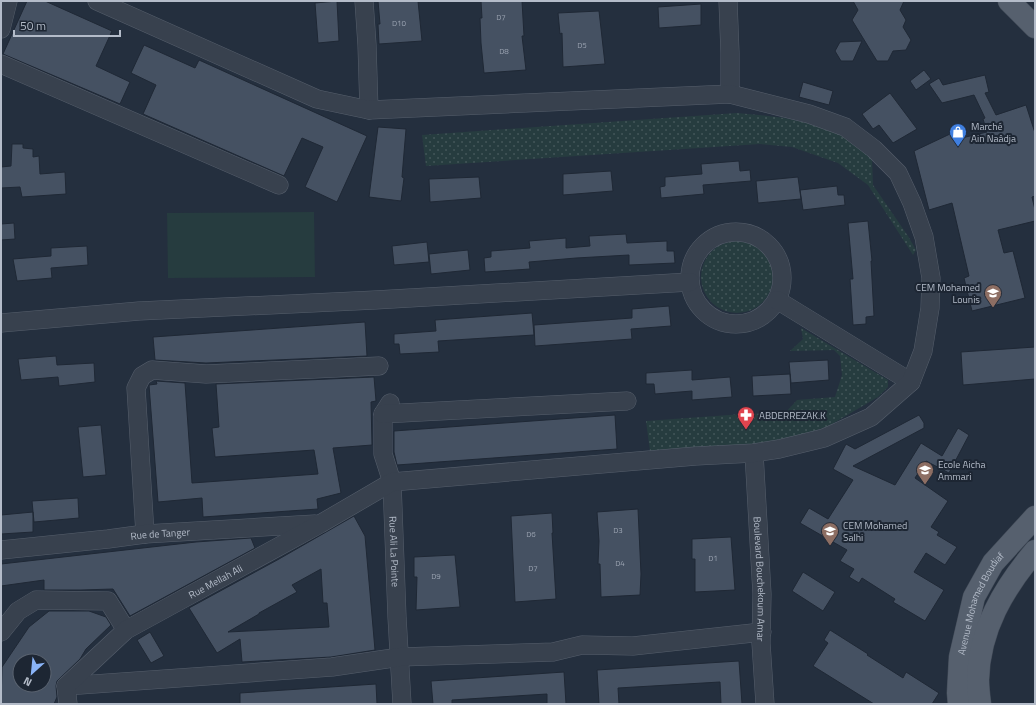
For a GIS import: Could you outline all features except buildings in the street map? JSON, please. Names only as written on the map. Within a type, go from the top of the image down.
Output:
[{"type":"main road","points":[[1009,1],[1035,27]]},
{"type":"main road","name":"Avenue Mohamed Boudiaf","points":[[959,704],[958,693],[960,657],[974,597],[993,563],[1035,517]]},
{"type":"main road","name":"Avenue Mohamed Boudiaf","points":[[980,704],[978,679],[982,645],[993,614],[1005,590],[1035,551]]},
{"type":"street","points":[[1,29],[8,1]]},
{"type":"street","points":[[97,1],[317,99],[369,110],[730,94],[809,114],[845,127],[874,149],[898,173],[912,203],[924,237],[931,278],[930,308],[923,351],[911,382],[871,417],[824,438],[779,449],[754,453],[688,456],[392,482]]},
{"type":"street","points":[[364,1],[369,110]]},
{"type":"street","points":[[728,1],[730,94]]},
{"type":"street","points":[[1,64],[279,185]]},
{"type":"street","points":[[738,232],[754,235],[766,242],[776,254],[781,265],[782,281],[778,300],[757,319],[737,324],[724,322],[709,315],[699,305],[693,295],[690,282],[694,258],[706,243],[725,233],[738,232]]},
{"type":"street","points":[[1,323],[139,311],[690,282]]},
{"type":"street","points":[[778,300],[911,382]]},
{"type":"street","points":[[145,534],[136,388],[142,376],[152,370],[206,374],[379,366]]},
{"type":"street","name":"Rue Ali La Pointe","points":[[402,704],[392,482],[383,454],[387,408],[627,401]]},
{"type":"street","name":"Boulevard Bouchekoum Amar","points":[[754,453],[762,594],[761,643],[765,704]]},
{"type":"street","name":"Rue Mellah Ali","points":[[66,686],[126,630],[320,524],[392,482]]},
{"type":"street","name":"Rue de Tanger","points":[[1,550],[145,534],[320,524]]},
{"type":"street","points":[[1,632],[18,611],[36,600],[108,601],[126,630]]},
{"type":"street","points":[[68,704],[66,686],[332,667],[400,657],[553,652],[582,645],[633,646],[762,632]]},
{"type":"green space","points":[[737,113],[791,119],[830,130],[847,138],[872,159],[873,185],[916,250],[913,255],[868,185],[838,163],[792,147],[760,144],[426,166],[422,135]]},
{"type":"green space","points":[[314,212],[315,277],[168,278],[167,213]]},
{"type":"green space","points":[[737,241],[757,247],[767,257],[773,277],[767,297],[757,307],[737,313],[717,307],[707,297],[701,277],[707,257],[717,247]]},
{"type":"green space","points":[[801,328],[888,380],[888,387],[878,397],[827,427],[794,437],[742,446],[650,451],[646,421],[743,414],[785,413],[797,400],[835,397],[842,375],[840,356],[834,350],[790,351],[803,339]]},
{"type":"place","name":"Marché Ain Naâdja","points":[[958,147]]},
{"type":"place","name":"CEM Mohamed Lounis","points":[[993,308]]},
{"type":"place","name":"ABDERREZAK.K","points":[[746,430]]},
{"type":"place","name":"Ecole Aicha Ammari","points":[[925,485]]},
{"type":"place","name":"CEM Mohamed Salhi","points":[[830,546]]}]
